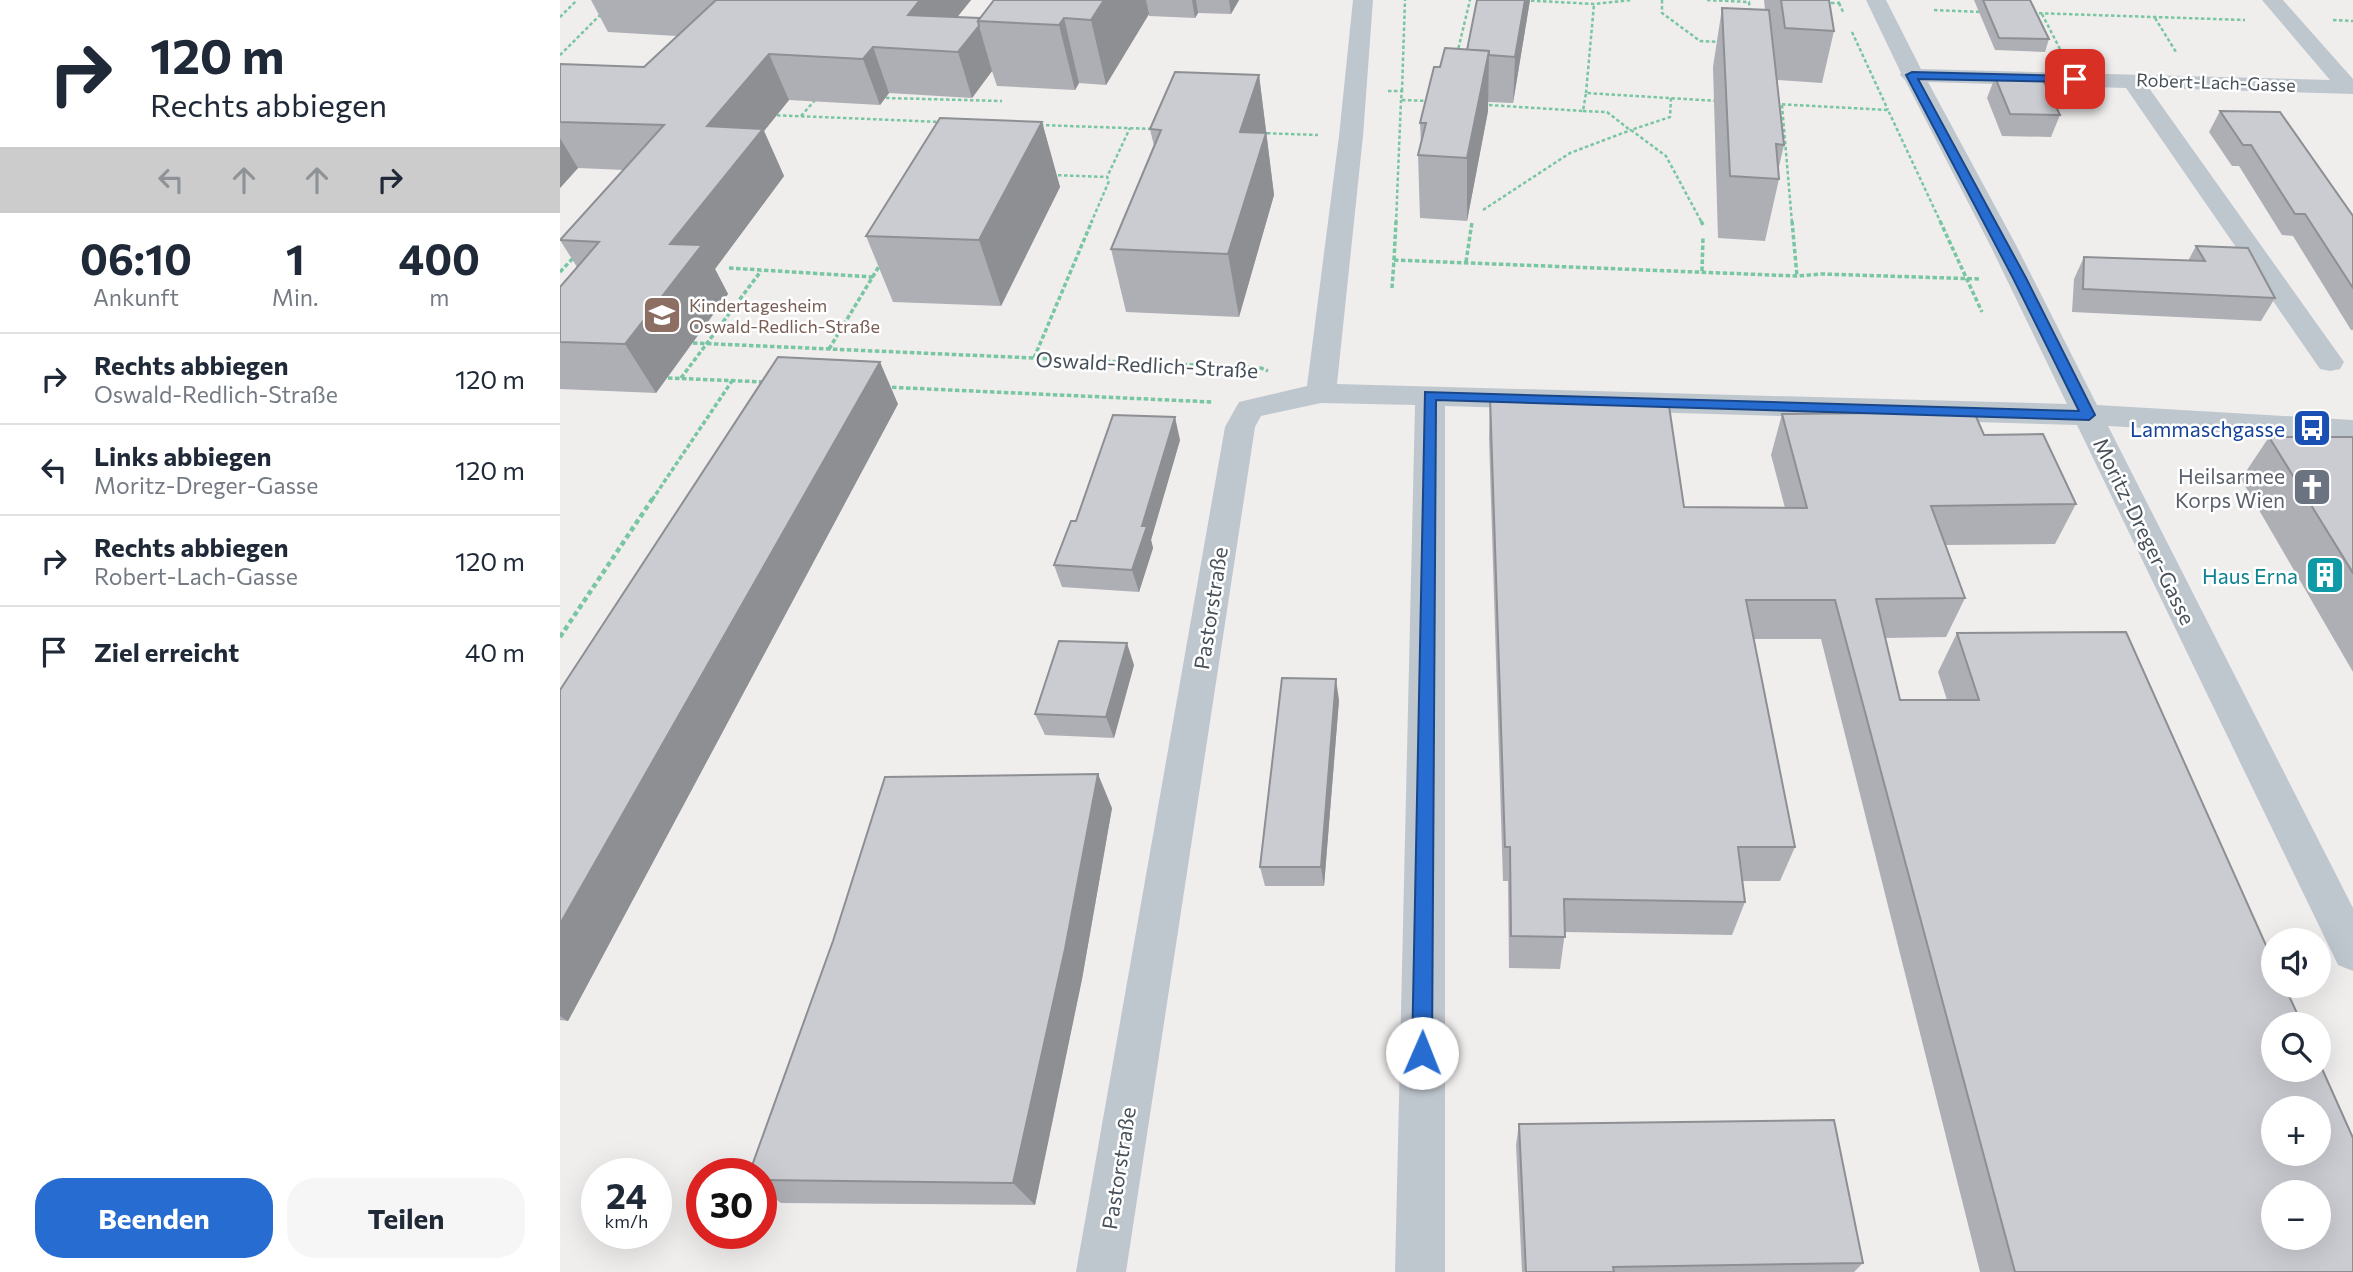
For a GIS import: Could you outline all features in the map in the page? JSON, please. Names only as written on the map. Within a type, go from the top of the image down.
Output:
[{"type":"street","points":[[1363,0],[1351,136],[1321,393],[2089,415],[2353,430]]},
{"type":"street","name":"Moritz-Dreger-Gasse","points":[[1876,0],[1912,75],[2089,415],[2353,951]]},
{"type":"street","points":[[2272,0],[2351,87]]},
{"type":"street","name":"Robert-Lach-Gasse","points":[[1912,75],[2351,87]]},
{"type":"street","points":[[2132,80],[2330,362]]},
{"type":"street","name":"Pastorstraße","points":[[1101,1272],[1240,427],[1250,409],[1321,393]]},
{"type":"street","points":[[1420,1272],[1430,395]]},
{"type":"path","points":[[560,17],[577,0]]},
{"type":"path","points":[[1392,288],[1405,0]]},
{"type":"path","points":[[1454,64],[1470,0]]},
{"type":"path","points":[[1519,0],[1594,4],[1632,0]]},
{"type":"path","points":[[1662,0],[1662,13],[1700,41],[1726,43]]},
{"type":"path","points":[[1707,0],[1754,0]]},
{"type":"path","points":[[1749,2],[1751,23]]},
{"type":"path","points":[[1814,2],[1838,2],[1844,15]]},
{"type":"path","points":[[1583,111],[1594,4]]},
{"type":"path","points":[[560,55],[606,9]]},
{"type":"path","points":[[1934,10],[1988,12]]},
{"type":"path","points":[[2029,13],[2245,20]]},
{"type":"path","points":[[2042,14],[2063,55]]},
{"type":"path","points":[[2154,17],[2180,59]]},
{"type":"path","points":[[1850,27],[1982,312]]},
{"type":"path","points":[[1355,91],[1402,92]]},
{"type":"path","points":[[800,117],[822,93]]},
{"type":"path","points":[[1586,93],[1727,101]]},
{"type":"path","points":[[1483,210],[1570,153],[1670,117],[1671,98]]},
{"type":"path","points":[[886,99],[1002,101]]},
{"type":"path","points":[[1401,100],[1434,102]]},
{"type":"path","points":[[1769,104],[1888,110]]},
{"type":"path","points":[[1782,104],[1797,276]]},
{"type":"path","points":[[1489,105],[1607,112],[1665,156],[1703,225]]},
{"type":"path","points":[[760,115],[952,122]]},
{"type":"path","points":[[1034,125],[1158,129]]},
{"type":"path","points":[[1034,358],[1109,181],[1107,177],[1130,128]]},
{"type":"path","points":[[1254,133],[1351,136]]},
{"type":"path","points":[[1041,175],[1107,177]]},
{"type":"path","points":[[1466,262],[1472,222]]},
{"type":"path","points":[[1702,271],[1703,237]]},
{"type":"path","points":[[560,272],[579,252]]},
{"type":"path","points":[[829,349],[887,253]]},
{"type":"path","points":[[1394,260],[1797,276],[1822,274],[2020,278]]},
{"type":"path","points":[[729,268],[873,276]]},
{"type":"path","points":[[681,379],[761,270]]},
{"type":"path","name":"Oswald-Redlich-Straße","points":[[693,343],[1261,368],[1321,393]]},
{"type":"path","points":[[668,378],[774,383]]},
{"type":"path","points":[[560,637],[733,381]]},
{"type":"path","points":[[884,387],[1270,404]]},
{"type":"building","points":[[716,0],[920,0],[908,15],[979,18],[979,26],[958,52],[873,47],[863,59],[769,54],[707,126],[763,129],[670,244],[702,245],[625,344],[560,342],[560,287],[599,242],[560,240],[664,125],[560,122],[560,64],[644,67]]},
{"type":"building","points":[[994,0],[1104,0],[1091,20],[1064,18],[1059,25],[978,21]]},
{"type":"building","points":[[1477,0],[1525,0],[1515,57],[1489,55],[1489,51],[1467,50]]},
{"type":"building","points":[[1781,0],[1829,0],[1834,31],[1785,28]]},
{"type":"building","points":[[1983,0],[2030,0],[2049,39],[1999,38]]},
{"type":"building","points":[[1722,8],[1769,10],[1784,145],[1776,144],[1779,179],[1730,176]]},
{"type":"building","points":[[1445,48],[1489,51],[1467,158],[1418,155],[1426,123],[1420,123],[1434,67],[1440,67]]},
{"type":"building","points":[[1175,72],[1259,75],[1240,132],[1266,133],[1228,254],[1111,249],[1161,130],[1150,129]]},
{"type":"building","points":[[1995,77],[2042,78],[2060,115],[2010,114]]},
{"type":"building","points":[[2220,111],[2280,112],[2353,216],[2353,288],[2305,214],[2295,214],[2251,145],[2243,145]]},
{"type":"building","points":[[940,118],[1042,122],[979,240],[866,236]]},
{"type":"building","points":[[2196,246],[2248,248],[2275,298],[2083,289],[2084,257],[2205,261]]},
{"type":"building","points":[[778,357],[880,362],[560,924],[560,690]]},
{"type":"building","points":[[1490,397],[1669,406],[1684,507],[1807,508],[1782,414],[1974,412],[1984,435],[2043,434],[2076,504],[1931,506],[1965,598],[1876,599],[1900,700],[1979,700],[1957,633],[2126,632],[2261,934],[2261,998],[2290,998],[2296,1012],[2261,1012],[2261,1082],[2328,1082],[2353,1138],[2353,1272],[2015,1272],[1835,600],[1746,600],[1795,847],[1738,847],[1745,902],[1564,899],[1565,937],[1511,936],[1510,847],[1505,847]]},
{"type":"building","points":[[1113,415],[1175,417],[1142,526],[1147,526],[1132,570],[1054,565],[1071,521],[1076,521]]},
{"type":"building","points":[[2269,437],[2353,437],[2353,573]]},
{"type":"building","points":[[1059,641],[1127,643],[1106,717],[1035,714]]},
{"type":"building","points":[[1282,678],[1336,679],[1321,867],[1260,867]]},
{"type":"building","points":[[1098,774],[1065,949],[1013,1183],[777,1180],[777,1158],[755,1158],[833,941],[885,777]]},
{"type":"building","points":[[1834,1120],[1863,1263],[1613,1267],[1614,1272],[1526,1272],[1519,1124]]},
{"type":"place","name":"Kindertagesheim Oswald-Redlich-Straße","points":[[662,315]]},
{"type":"place","name":"Lammaschgasse","points":[[2312,428]]},
{"type":"place","name":"Heilsarmee Korps Wien","points":[[2312,487]]},
{"type":"place","name":"Haus Erna","points":[[2325,575]]},
{"type":"route","points":[[1422,1053],[1430,395],[2089,415],[1912,75],[2075,79]]}]
